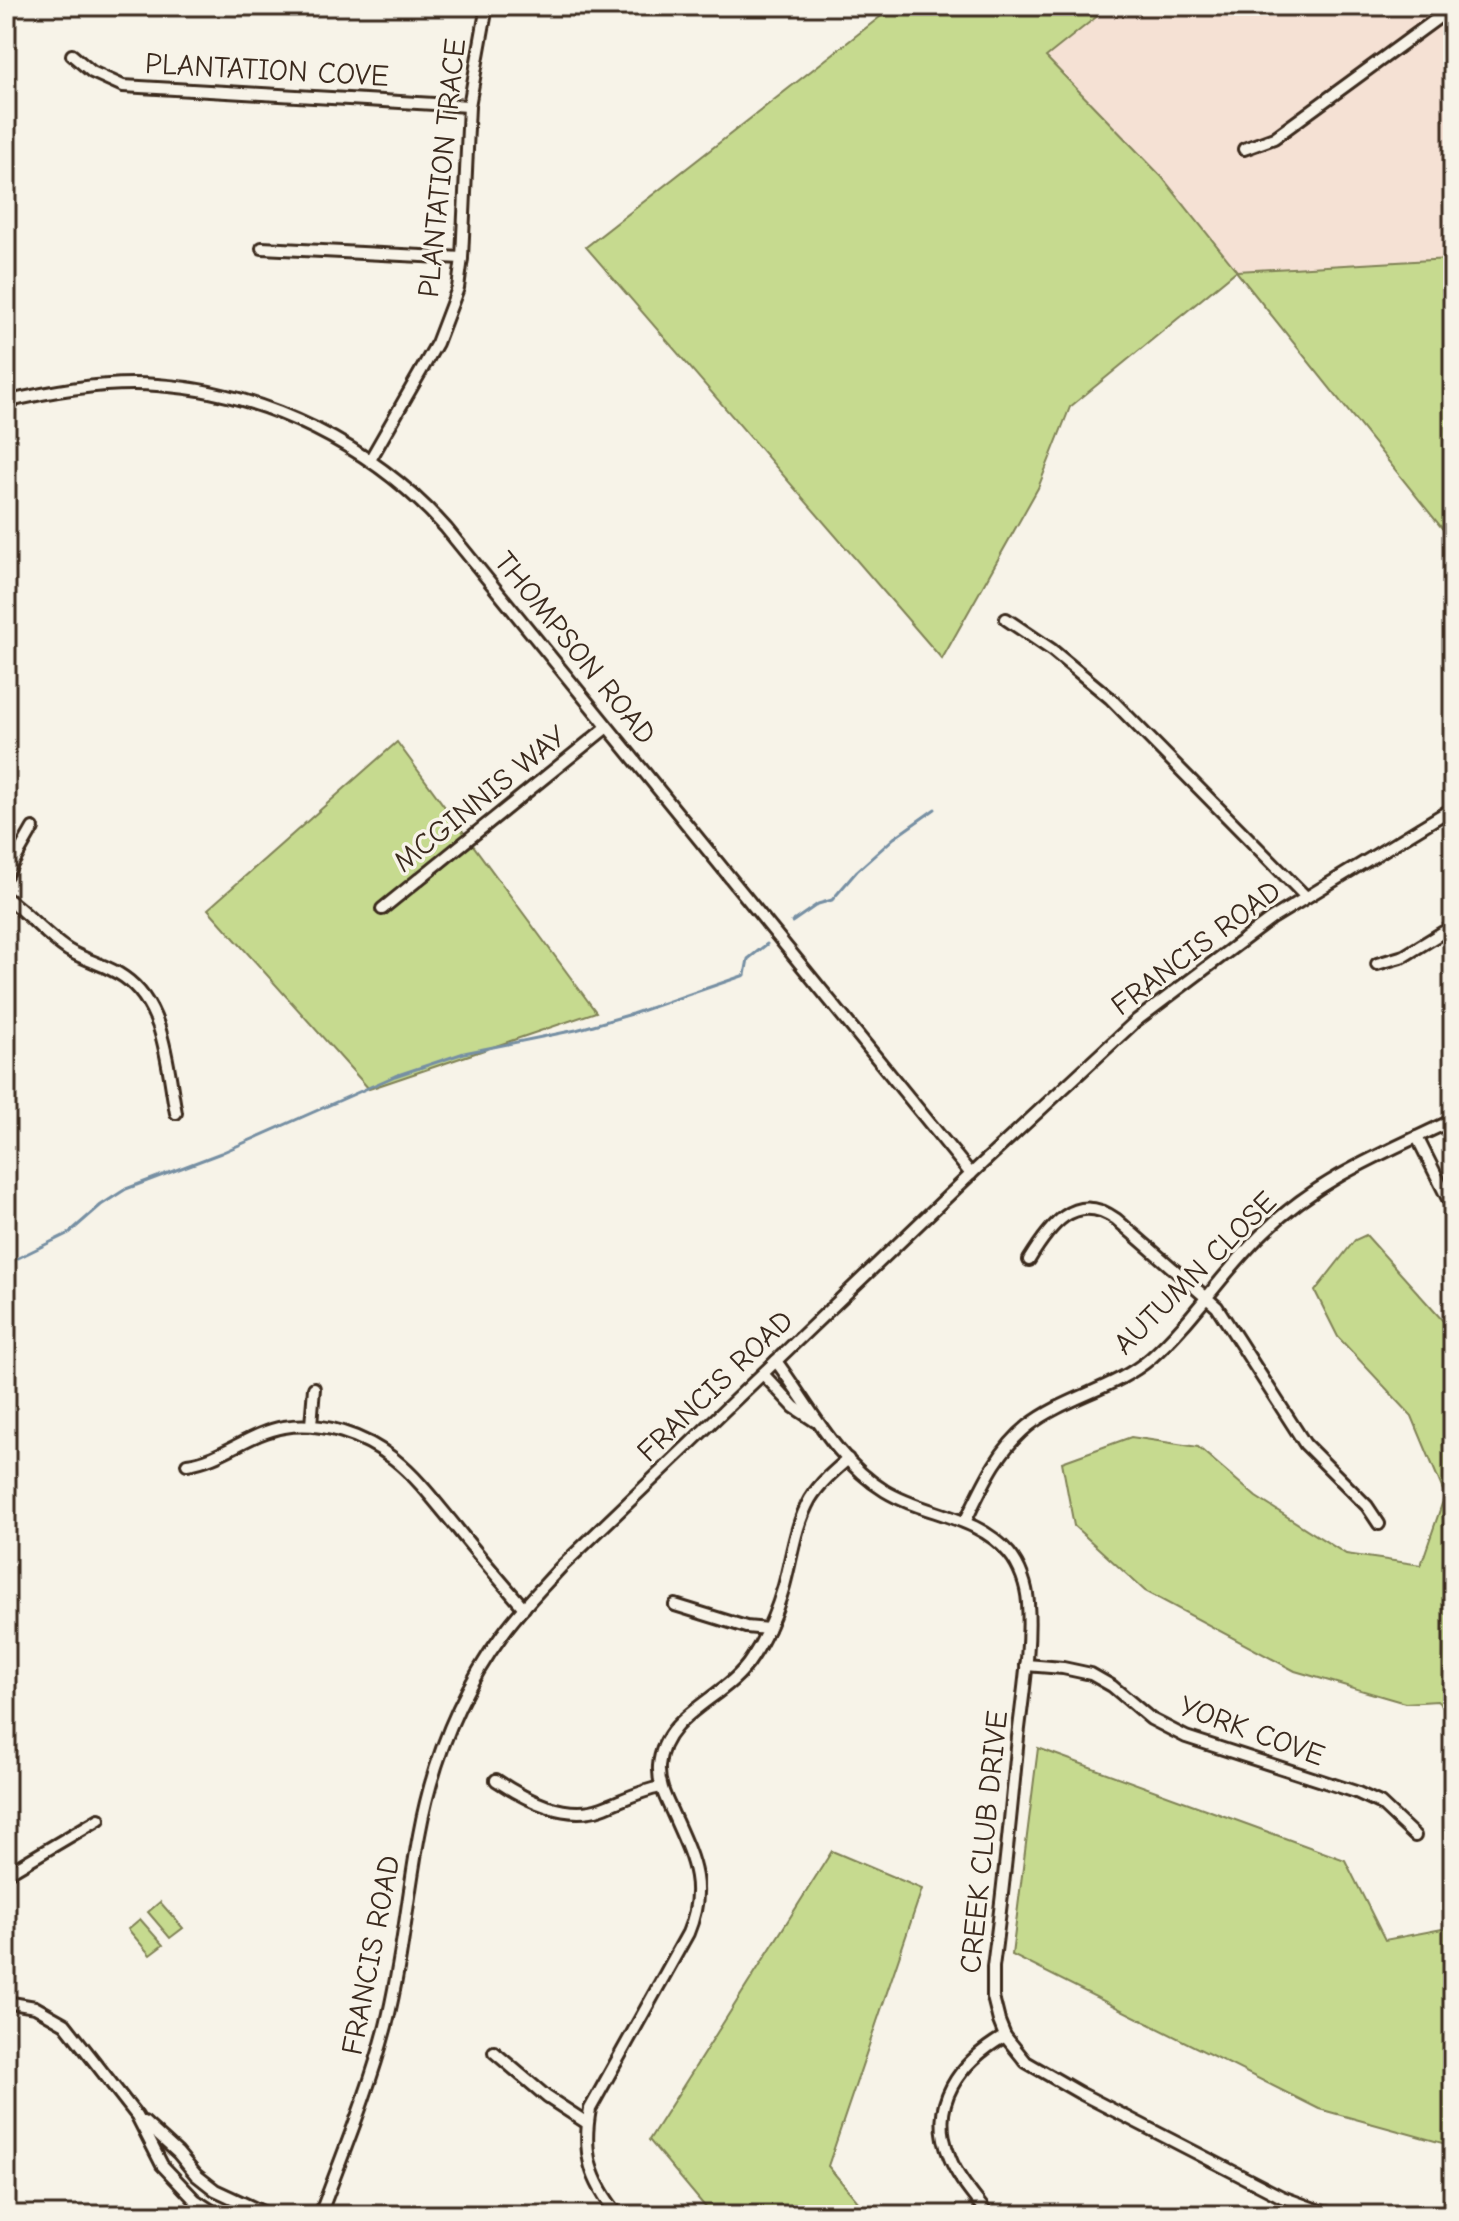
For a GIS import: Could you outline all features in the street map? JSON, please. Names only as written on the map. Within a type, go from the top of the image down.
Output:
[{"type":"street","name":"PLANTATION TRACE","points":[[370,460],[446,325],[458,288],[469,106],[487,6]]},
{"type":"street","points":[[1244,149],[1274,138],[1453,7]]},
{"type":"street","name":"PLANTATION COVE","points":[[72,55],[92,72],[123,86],[469,106]]},
{"type":"street","points":[[262,248],[462,258]]},
{"type":"street","name":"THOMPSON ROAD","points":[[6,402],[54,391],[112,385],[193,389],[260,406],[339,442],[370,460],[411,491],[438,518],[971,1174]]},
{"type":"street","points":[[1006,619],[1052,650],[1110,698],[1306,897]]},
{"type":"street","name":"MCGINNIS WAY","points":[[382,909],[607,727]]},
{"type":"street","name":"FRANCIS ROAD","points":[[320,2215],[366,2091],[385,2027],[400,1960],[419,1834],[435,1772],[469,1688],[500,1637],[571,1557],[971,1174],[1137,1020],[1233,945],[1453,808]]},
{"type":"street","points":[[6,875],[33,828]]},
{"type":"street","points":[[6,898],[65,948],[111,969],[135,985],[144,996],[161,1036],[176,1113]]},
{"type":"street","points":[[1377,964],[1404,956],[1453,926]]},
{"type":"street","name":"AUTUMN CLOSE","points":[[965,1522],[996,1460],[1030,1424],[1153,1356],[1265,1230],[1348,1169],[1453,1120]]},
{"type":"street","points":[[1417,1137],[1453,1209]]},
{"type":"street","points":[[1029,1260],[1057,1221],[1083,1208],[1105,1211],[1116,1219],[1226,1318],[1305,1444],[1367,1506],[1379,1524]]},
{"type":"street","name":"CREEK CLUB DRIVE","points":[[776,1361],[820,1424],[865,1477],[916,1507],[965,1522],[998,1542],[1018,1566],[1028,1602],[1026,1665],[993,1967],[993,1997],[1005,2036],[1026,2062],[1080,2093],[1282,2197],[1341,2215]]},
{"type":"street","name":"CREEK CLUB DRIVE","points":[[763,1374],[794,1407],[820,1424]]},
{"type":"street","points":[[311,1425],[314,1388]]},
{"type":"street","points":[[187,1464],[283,1427],[311,1425],[349,1433],[393,1458],[429,1494],[524,1608]]},
{"type":"street","points":[[618,2215],[602,2195],[591,2169],[586,2140],[590,2109],[688,1933],[697,1906],[698,1877],[693,1857],[661,1787],[659,1765],[668,1738],[676,1726],[726,1687],[751,1661],[768,1629],[783,1588],[802,1516],[812,1496],[829,1474],[848,1459]]},
{"type":"street","points":[[675,1605],[746,1627],[768,1629]]},
{"type":"street","name":"YORK COVE","points":[[1026,1665],[1091,1674],[1112,1686],[1151,1719],[1186,1737],[1356,1792],[1380,1803],[1415,1836]]},
{"type":"street","points":[[496,1780],[534,1801],[576,1812],[604,1807],[641,1790],[661,1787]]},
{"type":"street","points":[[6,1874],[99,1819]]},
{"type":"street","points":[[6,2002],[35,2007],[65,2024],[137,2116],[178,2153],[196,2175],[215,2190],[269,2215]]},
{"type":"street","points":[[988,2215],[950,2158],[943,2114],[952,2085],[960,2072],[980,2051],[1005,2036]]},
{"type":"street","points":[[494,2052],[547,2097],[587,2123]]},
{"type":"street","points":[[137,2116],[162,2165],[195,2200],[218,2215]]},
{"type":"shaded area","points":[[1110,6],[1453,6],[1453,256],[1450,259],[1237,271],[1161,176],[1046,56]]},
{"type":"green space","points":[[894,6],[1110,6],[1046,57],[1161,176],[1237,271],[1449,259],[1453,256],[1453,542],[1236,271],[1070,407],[1038,488],[942,659],[586,247]]},
{"type":"green space","points":[[397,742],[596,1012],[369,1089],[208,909]]},
{"type":"green space","points":[[1366,1235],[1453,1332],[1453,1715],[1437,1701],[1405,1703],[1295,1671],[1145,1591],[1074,1526],[1062,1462],[1131,1437],[1198,1447],[1256,1497],[1346,1554],[1421,1565],[1445,1495],[1412,1416],[1338,1337],[1315,1291],[1355,1240]]},
{"type":"green space","points":[[1038,1748],[1345,1860],[1385,1940],[1453,1927],[1453,2146],[1319,2109],[1012,1955]]},
{"type":"green space","points":[[832,1851],[922,1889],[828,2166],[869,2215],[712,2215],[649,2140]]},
{"type":"green space","points":[[160,1902],[183,1928],[170,1938],[148,1912]]},
{"type":"green space","points":[[140,1919],[163,1945],[150,1955],[128,1929]]},
{"type":"waterway","points":[[792,922],[818,904],[832,900],[857,871],[894,838],[935,809]]},
{"type":"waterway","points":[[6,1264],[69,1233],[101,1205],[126,1189],[221,1153],[395,1076],[464,1053],[576,1030],[632,1014],[745,975],[748,959],[767,944]]}]
